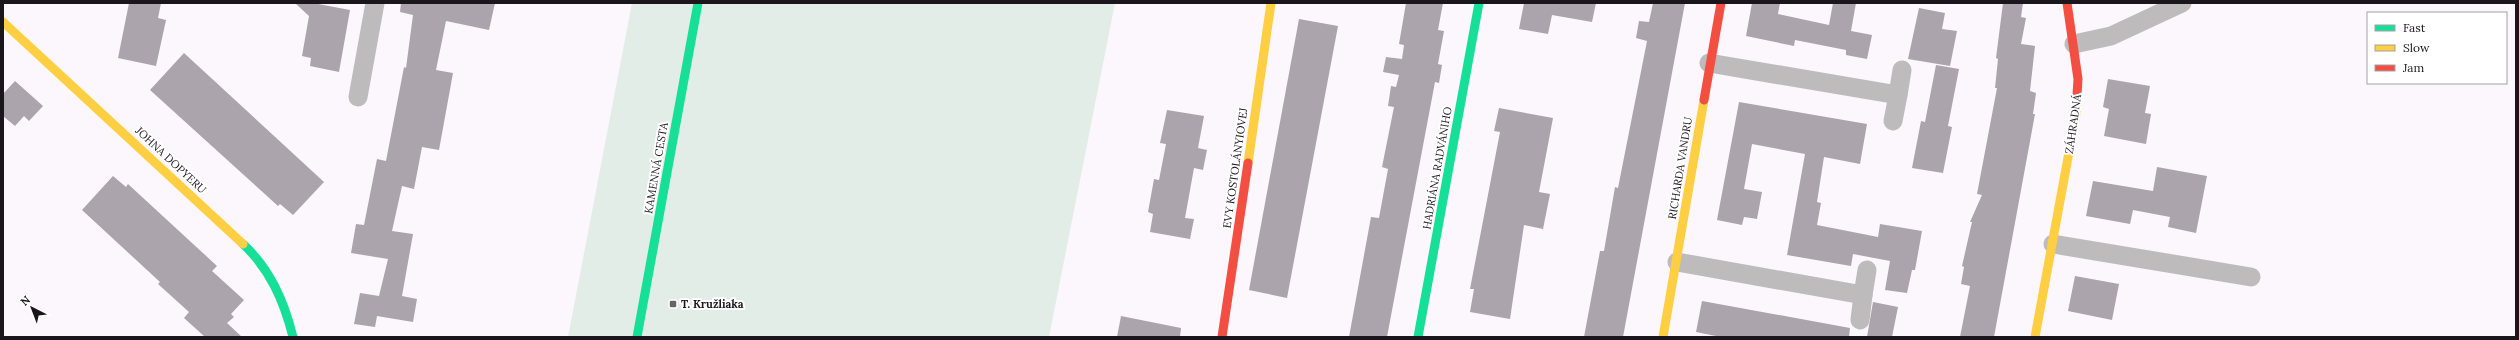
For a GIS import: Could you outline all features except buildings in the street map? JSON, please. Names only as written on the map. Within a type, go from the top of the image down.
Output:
[{"type":"street","points":[[358,97],[375,3]]},
{"type":"street","name":"KAMENNÁ CESTA","points":[[637,337],[698,3]]},
{"type":"street","name":"EVY KOSTOLÁNYIOVEJ","points":[[1222,337],[1271,3]]},
{"type":"street","name":"HADRIÁNA RADVÁNIHO","points":[[1418,337],[1479,3]]},
{"type":"street","name":"RICHARDA VANDRU","points":[[1663,337],[1720,3]]},
{"type":"street","name":"ZÁHRADNÁ","points":[[2035,337],[2076,114],[2078,79],[2067,3]]},
{"type":"street","points":[[2074,44],[2111,36],[2182,3]]},
{"type":"street","name":"JOHNA DOPYERU","points":[[3,22],[255,255],[272,279],[286,307],[293,337]]},
{"type":"street","points":[[1709,63],[1898,95]]},
{"type":"street","points":[[1893,121],[1902,70]]},
{"type":"street","points":[[2053,244],[2251,277]]},
{"type":"street","points":[[1677,262],[1863,295]]},
{"type":"street","points":[[1860,320],[1867,270]]},
{"type":"shaded area","points":[[632,3],[1115,3],[1049,337],[568,337]]},
{"type":"traffic: fast","points":[[637,337],[698,3]]},
{"type":"traffic: fast","points":[[1418,337],[1479,3]]},
{"type":"traffic: fast","points":[[243,244],[261,264],[275,286],[293,337]]},
{"type":"traffic: slow","points":[[1248,163],[1271,3]]},
{"type":"traffic: slow","points":[[3,22],[243,244]]},
{"type":"traffic: slow","points":[[2035,337],[2076,114],[2077,95]]},
{"type":"traffic: slow","points":[[1663,337],[1704,100]]},
{"type":"traffic: jam","points":[[1704,100],[1721,3]]},
{"type":"traffic: jam","points":[[2067,3],[2078,79],[2077,95]]},
{"type":"traffic: jam","points":[[1222,337],[1248,163]]},
{"type":"place","name":"T. Kružliaka","points":[[673,304]]}]
